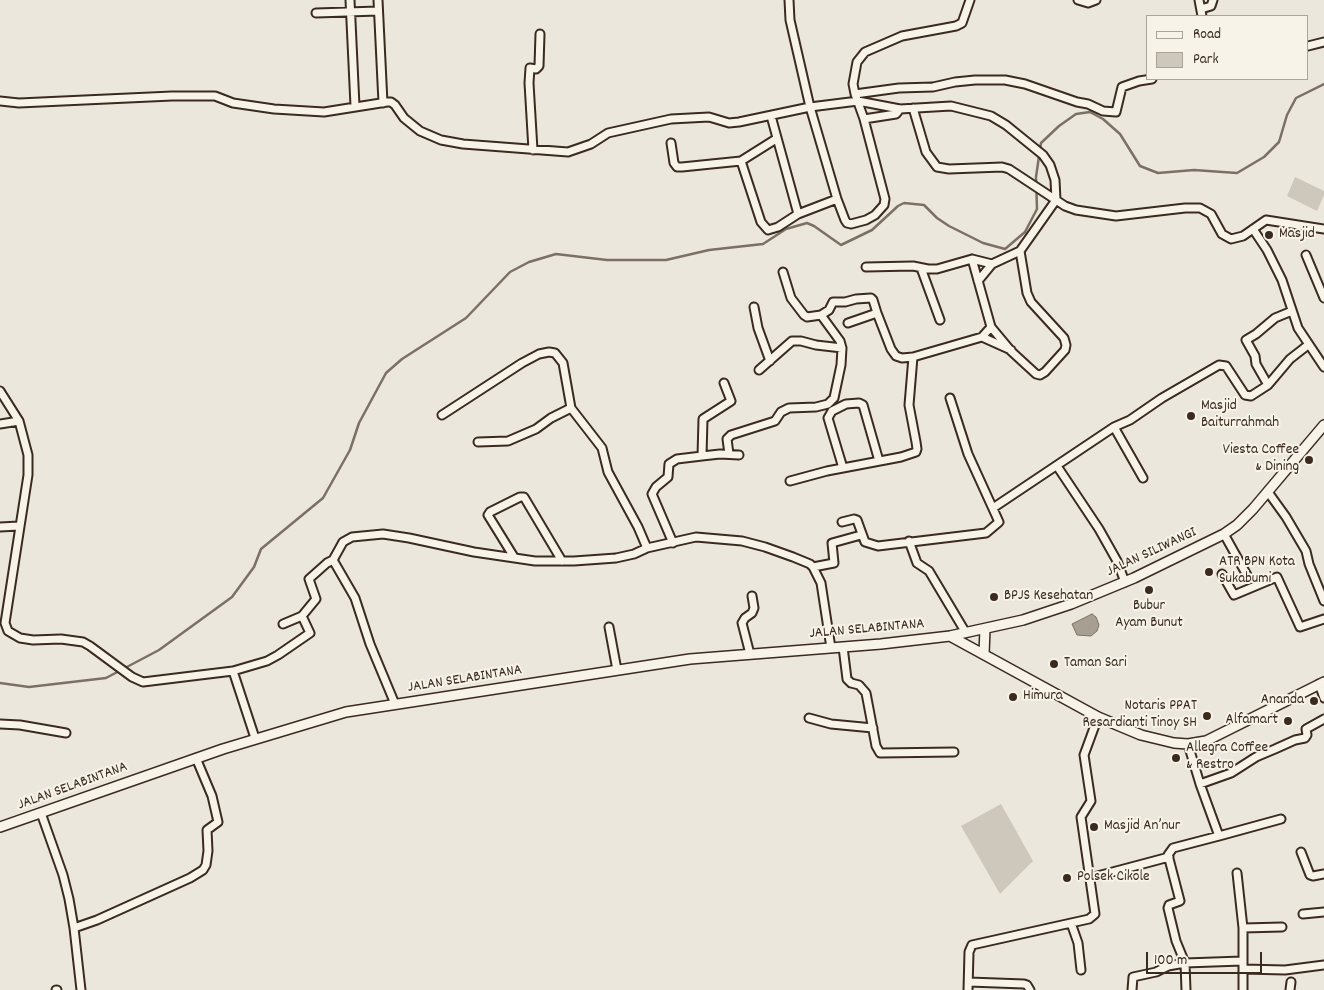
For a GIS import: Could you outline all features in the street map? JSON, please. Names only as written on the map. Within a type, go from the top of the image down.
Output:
[{"type":"street","points":[[350,0],[355,106]]},
{"type":"street","points":[[378,0],[383,102]]},
{"type":"street","points":[[789,0],[790,20],[810,107],[844,220],[850,224],[866,220],[875,215],[884,205],[885,199],[853,84],[859,59],[865,52],[902,36],[956,26],[962,23],[970,0]]},
{"type":"street","points":[[1078,0],[1088,3],[1096,0]]},
{"type":"street","points":[[1199,0],[1201,12],[1212,5],[1213,0]]},
{"type":"street","points":[[316,13],[378,11]]},
{"type":"street","points":[[533,150],[529,83],[530,68],[539,66],[540,34]]},
{"type":"street","points":[[1309,46],[1324,42]]},
{"type":"street","points":[[855,94],[899,88],[933,87],[955,82],[1005,80],[1025,84],[1088,104],[1103,111],[1116,112],[1122,87],[1146,80]]},
{"type":"street","points":[[0,101],[19,104],[172,96],[215,96],[233,103],[324,112],[392,102],[404,118],[420,131],[441,140],[463,144],[568,152],[591,144],[608,133],[671,119],[709,117],[729,123],[810,107],[858,101],[900,109],[951,106],[992,116],[1012,129],[1040,153],[1050,165],[1055,180],[1056,200],[1020,251],[992,264],[978,281]]},
{"type":"street","points":[[912,108],[926,152],[938,167],[950,170],[1002,167],[1009,169],[1065,206],[1076,210],[1108,216],[1200,208],[1211,214],[1222,234],[1228,238],[1237,238],[1263,221],[1270,220],[1324,229]]},
{"type":"street","points":[[864,119],[896,114],[900,109]]},
{"type":"street","points":[[771,116],[798,214]]},
{"type":"street","points":[[671,143],[674,163],[678,167],[741,161],[776,139]]},
{"type":"street","points":[[741,161],[765,229],[771,230],[798,214],[837,199]]},
{"type":"street","points":[[1253,229],[1267,250],[1282,280],[1298,328],[1324,367]]},
{"type":"street","points":[[972,259],[991,327],[1011,351],[1033,372],[1040,375],[1065,350],[1066,345],[1064,338],[1031,302],[1020,251]]},
{"type":"street","points":[[1306,255],[1324,298]]},
{"type":"street","points":[[866,267],[913,266],[937,269],[972,259],[992,264]]},
{"type":"street","points":[[921,268],[940,320]]},
{"type":"street","points":[[783,272],[791,298],[807,317],[821,315],[829,310],[835,301],[845,302],[871,298],[875,303],[891,350],[896,356],[902,358],[914,357],[982,337],[991,327]]},
{"type":"street","points":[[754,307],[758,328],[770,361]]},
{"type":"street","points":[[1268,385],[1256,364],[1255,356],[1246,340],[1275,318],[1292,311]]},
{"type":"street","points":[[848,323],[877,313]]},
{"type":"street","points":[[729,454],[728,438],[731,435],[775,420],[781,412],[789,408],[816,407],[830,402],[836,392],[842,348],[840,341],[821,315]]},
{"type":"street","points":[[982,337],[1011,351]]},
{"type":"street","points":[[758,370],[792,341],[842,348]]},
{"type":"street","points":[[993,508],[1114,427],[1130,420],[1162,398],[1222,364],[1231,372],[1245,395],[1251,396],[1268,385],[1290,359],[1308,345]]},
{"type":"street","points":[[442,415],[522,363],[539,354],[555,353],[563,363],[571,408],[602,448],[608,472],[638,527],[647,548]]},
{"type":"street","points":[[790,481],[913,453],[917,449],[910,405],[914,357]]},
{"type":"street","points":[[702,456],[703,419],[731,401],[724,383]]},
{"type":"street","points":[[0,391],[19,421],[27,449],[28,466],[5,623],[5,627],[13,636],[33,640],[61,639],[84,642],[137,680],[143,682],[233,671],[259,664],[278,655],[309,634],[310,632],[302,616]]},
{"type":"street","points":[[842,522],[856,519],[865,542],[878,546],[986,533],[998,522],[968,454],[950,398]]},
{"type":"street","points":[[843,468],[828,418],[832,411],[846,404],[859,403],[866,410],[879,461]]},
{"type":"street","points":[[478,442],[508,441],[536,429],[551,418],[571,408]]},
{"type":"street","points":[[0,424],[19,421]]},
{"type":"street","name":"JALAN SILIWANGI","points":[[950,636],[1004,626],[1072,604],[1125,582],[1224,534],[1237,525],[1268,492],[1324,425]]},
{"type":"street","points":[[1114,427],[1144,478]]},
{"type":"street","points":[[673,543],[653,499],[653,490],[668,477],[669,464],[672,461],[702,456],[739,455]]},
{"type":"street","points":[[1057,466],[1099,529],[1117,561],[1125,582]]},
{"type":"street","points":[[1268,492],[1286,517],[1306,551],[1309,564],[1324,601]]},
{"type":"street","points":[[514,557],[488,515],[524,497],[562,561]]},
{"type":"street","points":[[0,527],[19,526]]},
{"type":"street","points":[[283,624],[302,616],[316,599],[309,579],[327,562],[333,560],[343,542],[352,537],[383,534],[474,552],[535,561],[562,561],[616,558],[634,554],[647,548],[696,537],[742,541],[810,564],[821,583],[831,648]]},
{"type":"street","points":[[1224,534],[1248,577]]},
{"type":"street","points":[[813,567],[834,563],[832,543],[861,535]]},
{"type":"street","points":[[909,541],[917,563],[921,567],[927,568],[966,633]]},
{"type":"street","points":[[333,560],[355,598],[370,644],[395,704]]},
{"type":"street","points":[[1222,574],[1234,595],[1278,577],[1300,627],[1324,619]]},
{"type":"street","points":[[750,654],[742,623],[752,613],[754,608],[752,596]]},
{"type":"street","points":[[609,627],[617,670]]},
{"type":"street","points":[[984,654],[985,629]]},
{"type":"street","points":[[950,636],[1098,718],[1141,735],[1174,743],[1188,744],[1206,741],[1322,683],[1324,698]]},
{"type":"street","name":"JALAN SELABINTANA","points":[[0,827],[255,738],[346,712],[690,659],[843,647],[950,636]]},
{"type":"street","points":[[843,647],[847,679],[851,683],[859,685],[866,693],[876,746],[880,753],[954,752]]},
{"type":"street","points":[[233,671],[255,738]]},
{"type":"street","points":[[810,718],[831,724],[873,728]]},
{"type":"street","points":[[1030,990],[1028,985],[1024,984],[968,986],[969,952],[972,945],[1089,919],[1095,914],[1081,817],[1091,801],[1084,755],[1098,718]]},
{"type":"street","points":[[1200,784],[1231,773],[1256,757],[1275,748],[1305,738],[1307,735],[1306,729],[1324,719]]},
{"type":"street","points":[[0,724],[20,724],[66,733]]},
{"type":"street","points":[[1188,744],[1219,836]]},
{"type":"street","points":[[74,928],[97,920],[190,878],[203,870],[206,865],[208,851],[206,830],[218,822],[212,796],[196,758]]},
{"type":"street","points":[[41,813],[63,875],[74,928],[81,990]]},
{"type":"street","points":[[1186,990],[1185,964],[1176,941],[1168,908],[1169,905],[1180,900],[1169,858],[1170,851],[1173,848],[1281,819]]},
{"type":"street","points":[[1300,852],[1310,875],[1324,874]]},
{"type":"street","points":[[1090,878],[1169,858]]},
{"type":"street","points":[[1237,874],[1243,928],[1243,990]]},
{"type":"street","points":[[1303,914],[1324,912]]},
{"type":"street","points":[[1071,923],[1078,943],[1081,970]]},
{"type":"street","points":[[1243,928],[1282,927]]},
{"type":"street","points":[[1132,990],[1132,978],[1134,976],[1156,972],[1168,966],[1185,964],[1242,965],[1285,970],[1324,965]]},
{"type":"street","points":[[1290,982],[1290,990]]},
{"type":"green space","points":[[1295,177],[1324,191],[1317,211],[1287,196]]},
{"type":"green space","points":[[1001,804],[1033,861],[1000,894],[961,826]]},
{"type":"shaded area","points":[[1092,614],[1096,617],[1099,625],[1097,631],[1091,636],[1077,635],[1072,624]]},
{"type":"waterway","points":[[0,683],[29,687],[106,678],[159,650],[232,597],[254,567],[261,549],[323,498],[350,450],[359,423],[386,373],[402,359],[466,318],[510,272],[529,262],[556,254],[607,260],[666,260],[709,250],[763,244],[786,229],[807,223],[841,245],[872,230],[898,206],[904,203],[924,205],[937,218],[949,226],[983,243],[1005,249],[1025,232],[1037,209],[1036,177],[1041,143],[1059,126],[1076,114],[1090,112],[1103,119],[1120,134],[1140,166],[1158,173],[1194,170],[1237,173],[1264,157],[1279,142],[1287,115],[1296,98],[1324,84]]},
{"type":"place","name":"Masjid","points":[[1269,235]]},
{"type":"place","name":"Masjid Baiturrahmah","points":[[1191,416]]},
{"type":"place","name":"Viesta Coffee & Dining","points":[[1309,460]]},
{"type":"place","name":"ATR BPN Kota Sukabumi","points":[[1209,572]]},
{"type":"place","name":"Bubur Ayam Bunut","points":[[1149,590]]},
{"type":"place","name":"BPJS Kesehatan","points":[[994,597]]},
{"type":"place","name":"Taman Sari","points":[[1054,664]]},
{"type":"place","name":"Himura","points":[[1013,697]]},
{"type":"place","name":"Ananda","points":[[1314,701]]},
{"type":"place","name":"Notaris PPAT Resardianti Tinoy SH","points":[[1207,716]]},
{"type":"place","name":"Alfamart","points":[[1288,721]]},
{"type":"place","name":"Allegra Coffee & Restro","points":[[1176,758]]},
{"type":"place","name":"Masjid An’nur","points":[[1094,827]]},
{"type":"place","name":"Polsek Cikole","points":[[1067,878]]}]
